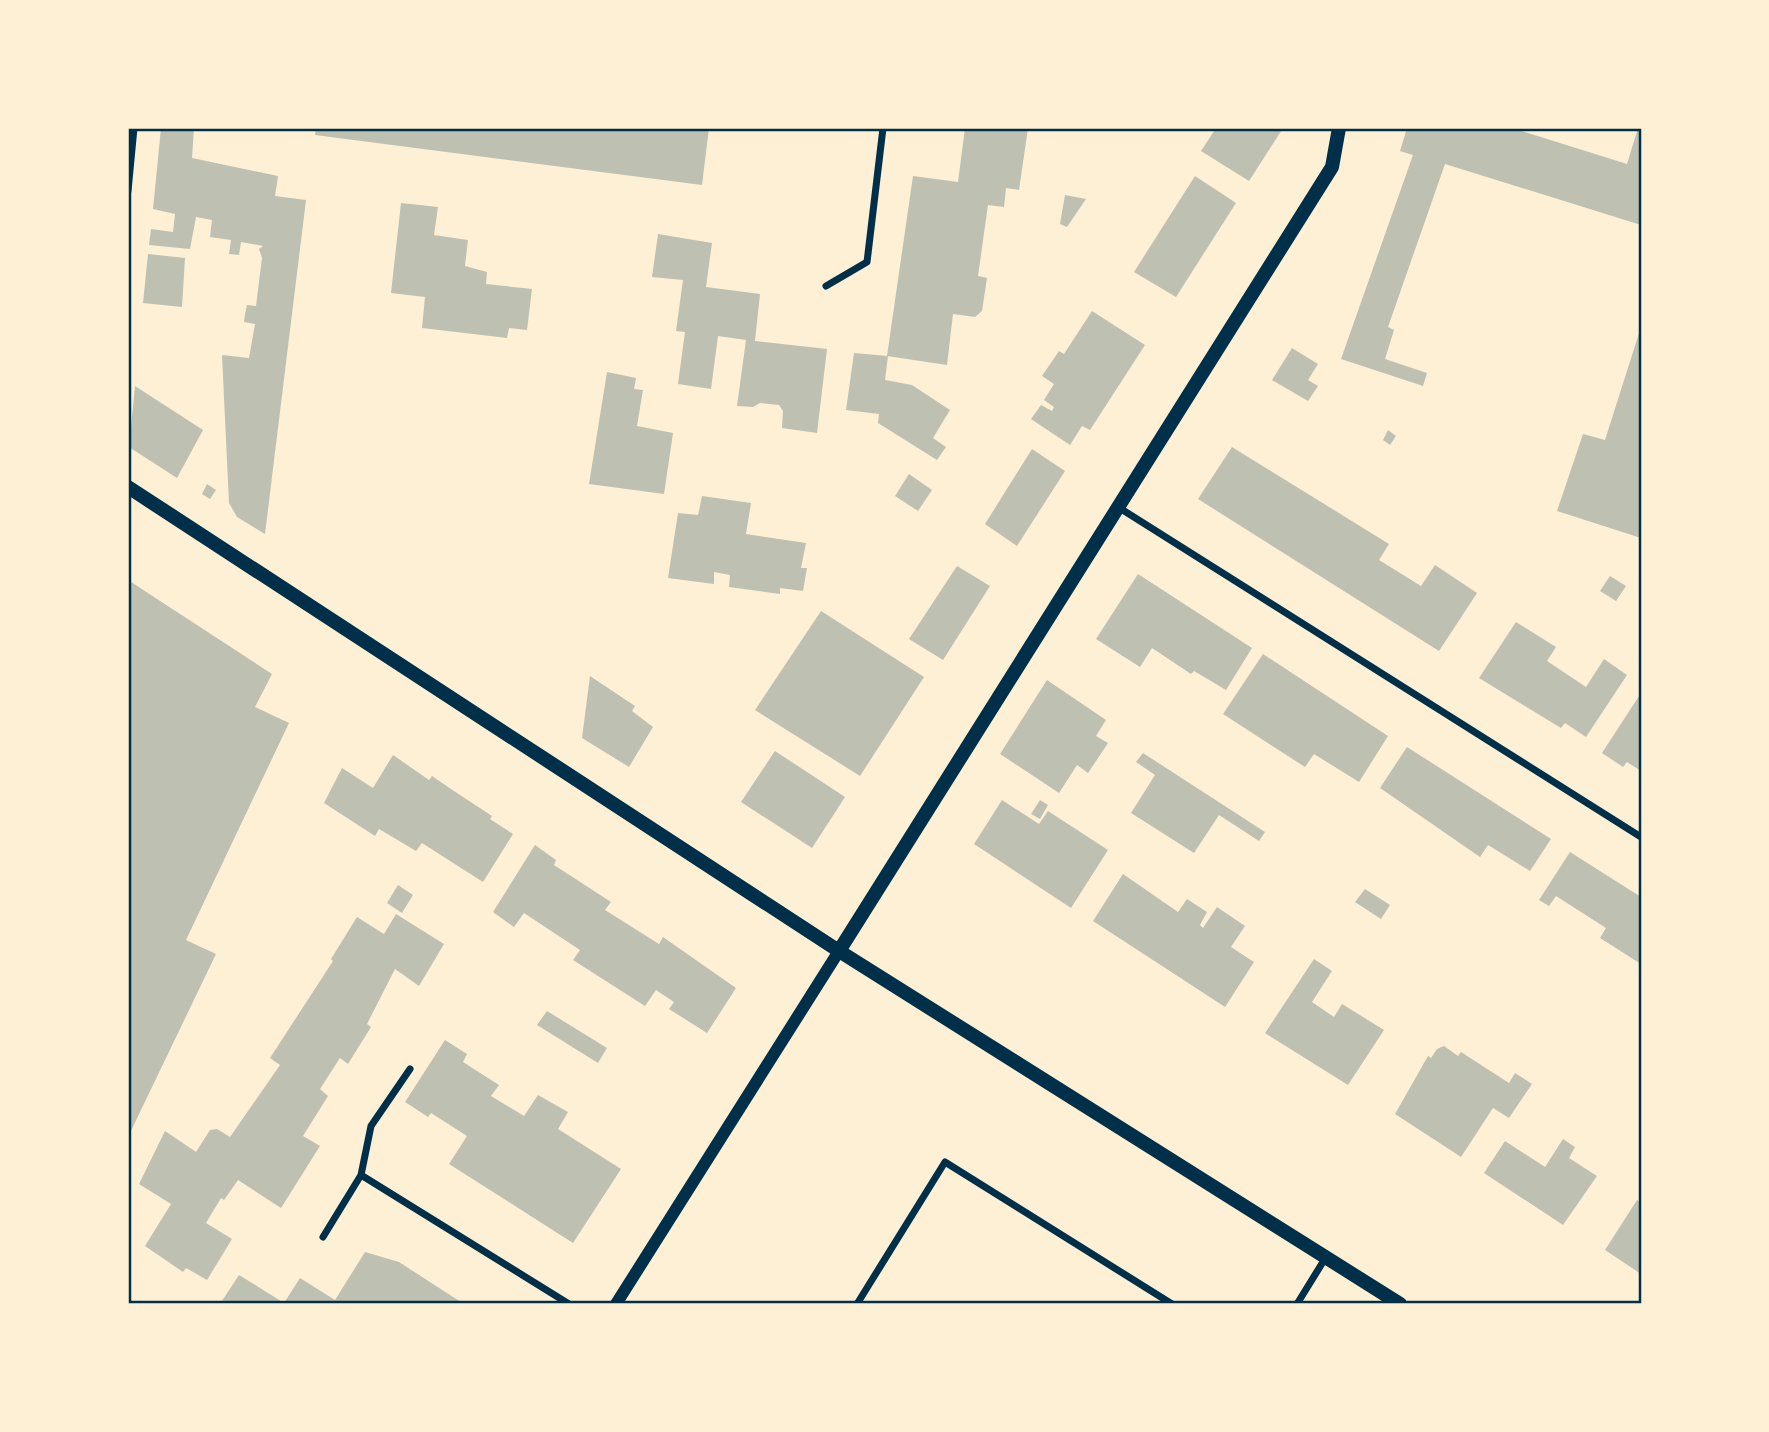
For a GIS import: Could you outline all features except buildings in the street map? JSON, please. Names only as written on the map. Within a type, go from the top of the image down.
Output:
[{"type":"main road","points":[[839,951],[1332,167],[1339,128]]},
{"type":"main road","points":[[128,486],[839,951],[1400,1304]]},
{"type":"street","points":[[128,191],[134,128]]},
{"type":"street","points":[[826,286],[867,262],[883,128]]},
{"type":"street","points":[[1118,507],[1641,837]]},
{"type":"street","points":[[616,1304],[839,951]]},
{"type":"street","points":[[323,1237],[361,1175],[371,1126],[410,1069]]},
{"type":"street","points":[[857,1304],[945,1162],[1172,1304]]},
{"type":"street","points":[[361,1175],[569,1304]]},
{"type":"street","points":[[1297,1304],[1326,1256]]}]
